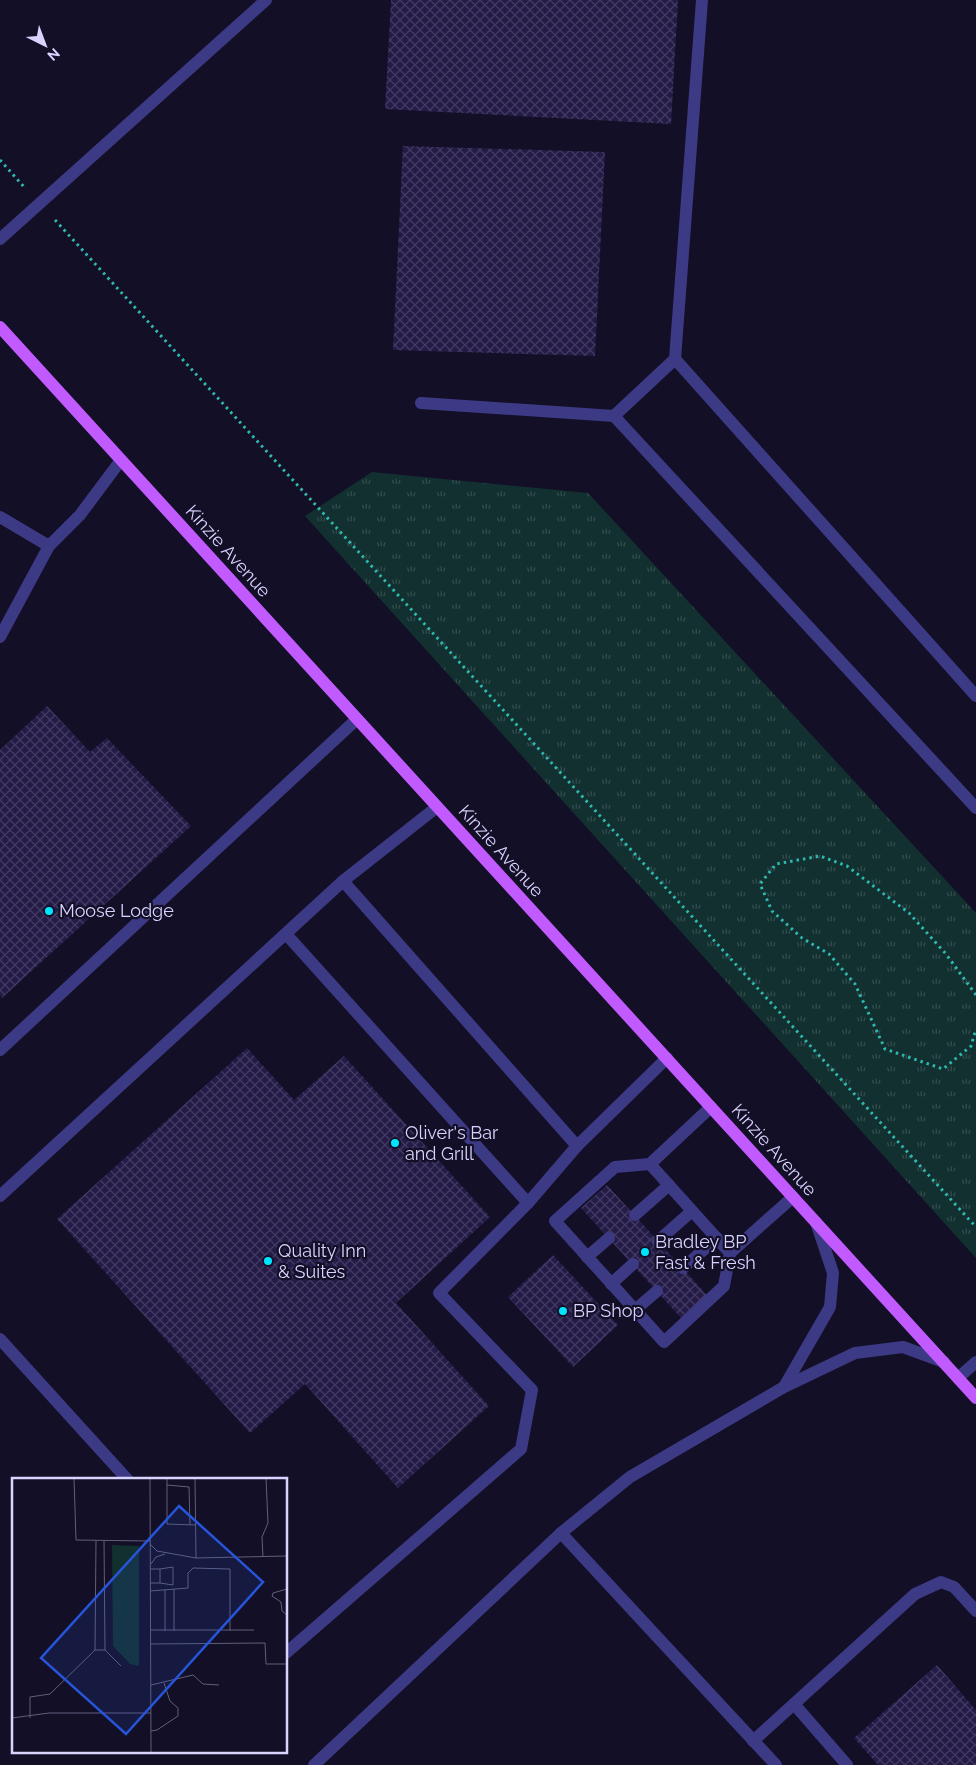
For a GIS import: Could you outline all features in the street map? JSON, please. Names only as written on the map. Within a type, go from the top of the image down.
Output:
[{"type":"main road","name":"Kinzie Avenue","points":[[0,328],[976,1398]]},
{"type":"lane","points":[[0,239],[266,0]]},
{"type":"lane","points":[[614,416],[675,359],[702,0]]},
{"type":"lane","points":[[675,359],[976,696]]},
{"type":"lane","points":[[421,403],[614,416],[976,808]]},
{"type":"lane","points":[[0,637],[48,546],[80,515],[121,460]]},
{"type":"lane","points":[[0,517],[48,546]]},
{"type":"lane","points":[[0,1050],[357,719]]},
{"type":"lane","points":[[0,1196],[343,881],[437,807]]},
{"type":"lane","points":[[343,881],[576,1146]]},
{"type":"lane","points":[[286,934],[528,1204]]},
{"type":"lane","points":[[288,1651],[521,1448],[532,1390],[439,1294],[528,1204],[576,1146],[667,1058]]},
{"type":"lane","points":[[711,1108],[650,1164],[615,1167],[555,1221],[664,1342],[724,1286],[730,1253],[793,1197]]},
{"type":"lane","points":[[650,1164],[730,1253]]},
{"type":"lane","points":[[635,1215],[669,1185]]},
{"type":"lane","points":[[658,1241],[692,1211]]},
{"type":"lane","points":[[784,1387],[830,1307],[834,1273],[815,1221]]},
{"type":"lane","points":[[587,1257],[609,1238]]},
{"type":"lane","points":[[683,1268],[717,1238]]},
{"type":"lane","points":[[611,1284],[632,1264]]},
{"type":"lane","points":[[635,1310],[657,1291]]},
{"type":"lane","points":[[0,1339],[126,1478]]},
{"type":"lane","points":[[314,1765],[562,1533],[630,1477],[784,1387],[855,1353],[903,1347],[944,1362]]},
{"type":"lane","points":[[958,1378],[976,1362]]},
{"type":"lane","points":[[562,1533],[776,1765]]},
{"type":"lane","points":[[753,1741],[915,1594],[942,1582],[954,1587],[976,1611]]},
{"type":"lane","points":[[794,1704],[847,1765]]},
{"type":"path","points":[[0,160],[976,1227]]},
{"type":"path","points":[[976,995],[946,954],[909,913],[847,866],[820,856],[776,864],[760,884],[772,910],[802,938],[829,954],[855,984],[886,1049],[943,1068],[972,1046],[976,1029]]},
{"type":"green space","points":[[372,472],[588,493],[976,913],[976,1258],[305,516]]},
{"type":"building","points":[[391,0],[678,0],[671,124],[385,109]]},
{"type":"building","points":[[403,146],[605,152],[595,356],[393,350]]},
{"type":"building","name":"Moose Lodge","points":[[47,706],[90,752],[107,738],[191,826],[2,998],[0,995],[0,750]]},
{"type":"building","name":"Quality Inn & Suites","points":[[247,1048],[294,1100],[344,1056],[490,1217],[396,1303],[489,1406],[398,1488],[305,1384],[250,1433],[57,1219]]},
{"type":"building","name":"Bradley BP Fast & Fresh","points":[[607,1185],[707,1295],[681,1318],[581,1208]]},
{"type":"building","name":"BP Shop","points":[[553,1255],[618,1325],[573,1367],[508,1297]]},
{"type":"building","points":[[937,1665],[976,1710],[976,1765],[878,1765],[854,1738]]},
{"type":"place","name":"Moose Lodge","points":[[49,911]]},
{"type":"place","name":"Oliver's Bar and Grill","points":[[395,1143]]},
{"type":"place","name":"Bradley BP Fast & Fresh","points":[[645,1252]]},
{"type":"place","name":"Quality Inn & Suites","points":[[268,1261]]},
{"type":"place","name":"BP Shop","points":[[563,1311]]}]
